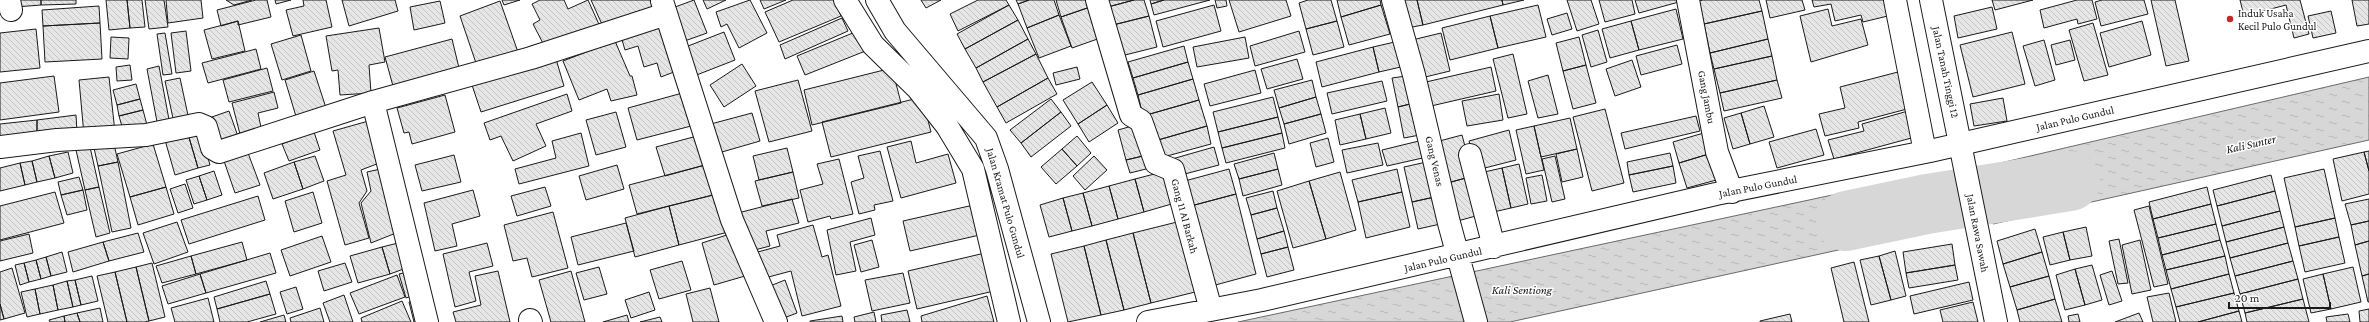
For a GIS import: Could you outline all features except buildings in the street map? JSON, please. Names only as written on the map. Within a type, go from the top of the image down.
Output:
[{"type":"street","points":[[845,0],[873,45],[918,89],[935,94],[947,126],[973,169],[1009,322]]},
{"type":"street","name":"Jalan Kramat Pulo Gundul","points":[[877,0],[935,94],[986,138],[997,169],[1040,322]]},
{"type":"street","name":"Gang 11 Al Barkah","points":[[1097,0],[1132,115],[1141,121],[1156,163],[1173,170],[1211,310]]},
{"type":"street","name":"Gang Venas","points":[[1393,0],[1414,75],[1476,322]]},
{"type":"street","name":"Gang Jambu","points":[[1688,0],[1717,152],[1732,192]]},
{"type":"street","points":[[1895,0],[1928,152]]},
{"type":"street","name":"Jalan Tanah Tinggi 12","points":[[1931,0],[1960,151]]},
{"type":"street","points":[[0,147],[57,140],[146,135],[199,124],[206,127],[212,148],[219,152],[373,102],[531,58],[664,7],[732,220],[776,322]]},
{"type":"street","name":"Jalan Pulo Gundul","points":[[1148,322],[1459,258],[1494,247],[1732,192],[1928,152],[1960,151],[2369,52]]},
{"type":"street","points":[[373,102],[427,322]]},
{"type":"street","name":"Jalan Rawa Sawah","points":[[1960,151],[1977,226],[1993,322]]},
{"type":"street","points":[[1470,155],[1494,247]]},
{"type":"water","name":"Kali Sunter","points":[[2369,77],[2369,140],[1993,224],[1988,194],[1979,168]]},
{"type":"water","name":"Kali Sentiong","points":[[1926,175],[1927,204],[1934,229],[1510,322],[1238,322]]},
{"type":"waterway","points":[[1846,221],[1927,204],[2070,181]]},
{"type":"place","name":"Induk Usaha Kecil Pulo Gundul","points":[[2230,19]]}]
